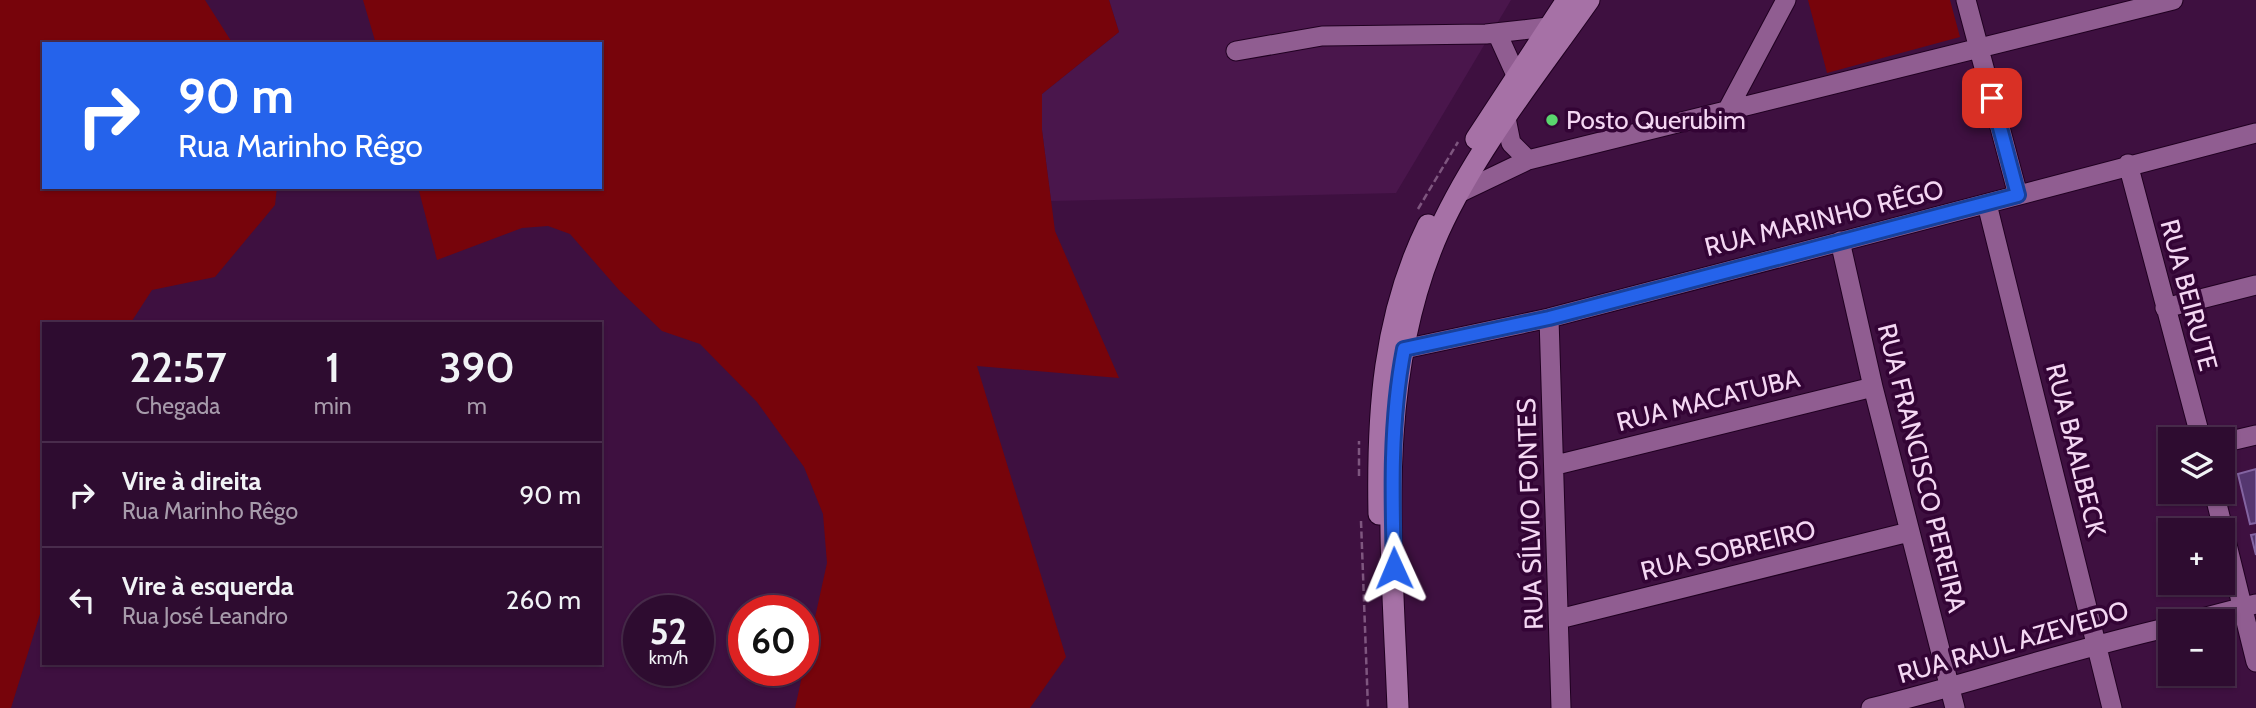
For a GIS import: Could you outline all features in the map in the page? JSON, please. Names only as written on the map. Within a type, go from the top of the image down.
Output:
[{"type":"main road","points":[[1383,708],[1378,454],[1381,390],[1387,345],[1401,286],[1447,186],[1516,75],[1567,0]]},
{"type":"main road","points":[[1398,708],[1393,440],[1396,387],[1419,286],[1439,233],[1459,193],[1506,118],[1589,0]]},
{"type":"street","points":[[1728,109],[1786,0]]},
{"type":"street","points":[[1966,0],[2018,195]]},
{"type":"street","points":[[1459,193],[1528,160],[2172,0]]},
{"type":"street","points":[[1236,51],[1322,36],[1497,33],[1548,27]]},
{"type":"street","points":[[1497,33],[1516,75]]},
{"type":"street","points":[[1506,118],[1511,144],[1528,160]]},
{"type":"street","name":"RUA MARINHO RÊGO","points":[[1404,349],[1549,318],[2256,132]]},
{"type":"street","name":"RUA BEIRUTE","points":[[2128,164],[2197,427]]},
{"type":"street","name":"RUA BAALBECK","points":[[1987,204],[2112,708]]},
{"type":"street","name":"RUA FRANCISCO PEREIRA","points":[[1840,241],[1873,387],[1955,708]]},
{"type":"street","points":[[2165,307],[2256,285]]},
{"type":"street","name":"RUA SÍLVIO FONTES","points":[[1549,318],[1556,465],[1561,708]]},
{"type":"street","name":"RUA MACATUBA","points":[[1556,465],[1873,387]]},
{"type":"street","points":[[2235,440],[2256,435]]},
{"type":"street","points":[[2218,504],[2249,606],[2256,662]]},
{"type":"street","name":"RUA SOBREIRO","points":[[1559,619],[1909,532]]},
{"type":"street","name":"RUA RAUL AZEVEDO","points":[[1871,708],[1949,689],[2096,644],[2158,630]]},
{"type":"shaded area","points":[[0,0],[205,0],[232,42],[42,42],[42,189],[277,189],[275,205],[215,277],[152,290],[131,322],[42,322],[42,607],[11,708],[0,708]]},
{"type":"shaded area","points":[[363,0],[1109,0],[1119,32],[1042,94],[1042,130],[1055,231],[1119,378],[977,366],[1066,657],[1030,708],[795,708],[800,686],[819,686],[819,599],[827,563],[823,514],[804,467],[757,402],[700,344],[662,331],[619,290],[570,234],[548,226],[522,228],[437,260],[419,189],[602,189],[602,42],[375,42]]},
{"type":"shaded area","points":[[1109,0],[1511,0],[1396,193],[1051,201],[1042,130],[1042,94],[1119,32]]},
{"type":"shaded area","points":[[1808,0],[1950,0],[1960,37],[1827,73]]},
{"type":"building","points":[[2256,469],[2256,523],[2250,524],[2238,474]]},
{"type":"building","points":[[2256,534],[2256,555],[2251,535]]},
{"type":"place","name":"Posto Querubim","points":[[1552,120]]},
{"type":"route","points":[[1394,568],[1393,440],[1396,387],[1404,349],[1549,318],[1769,258],[2018,195],[1992,98]]}]
